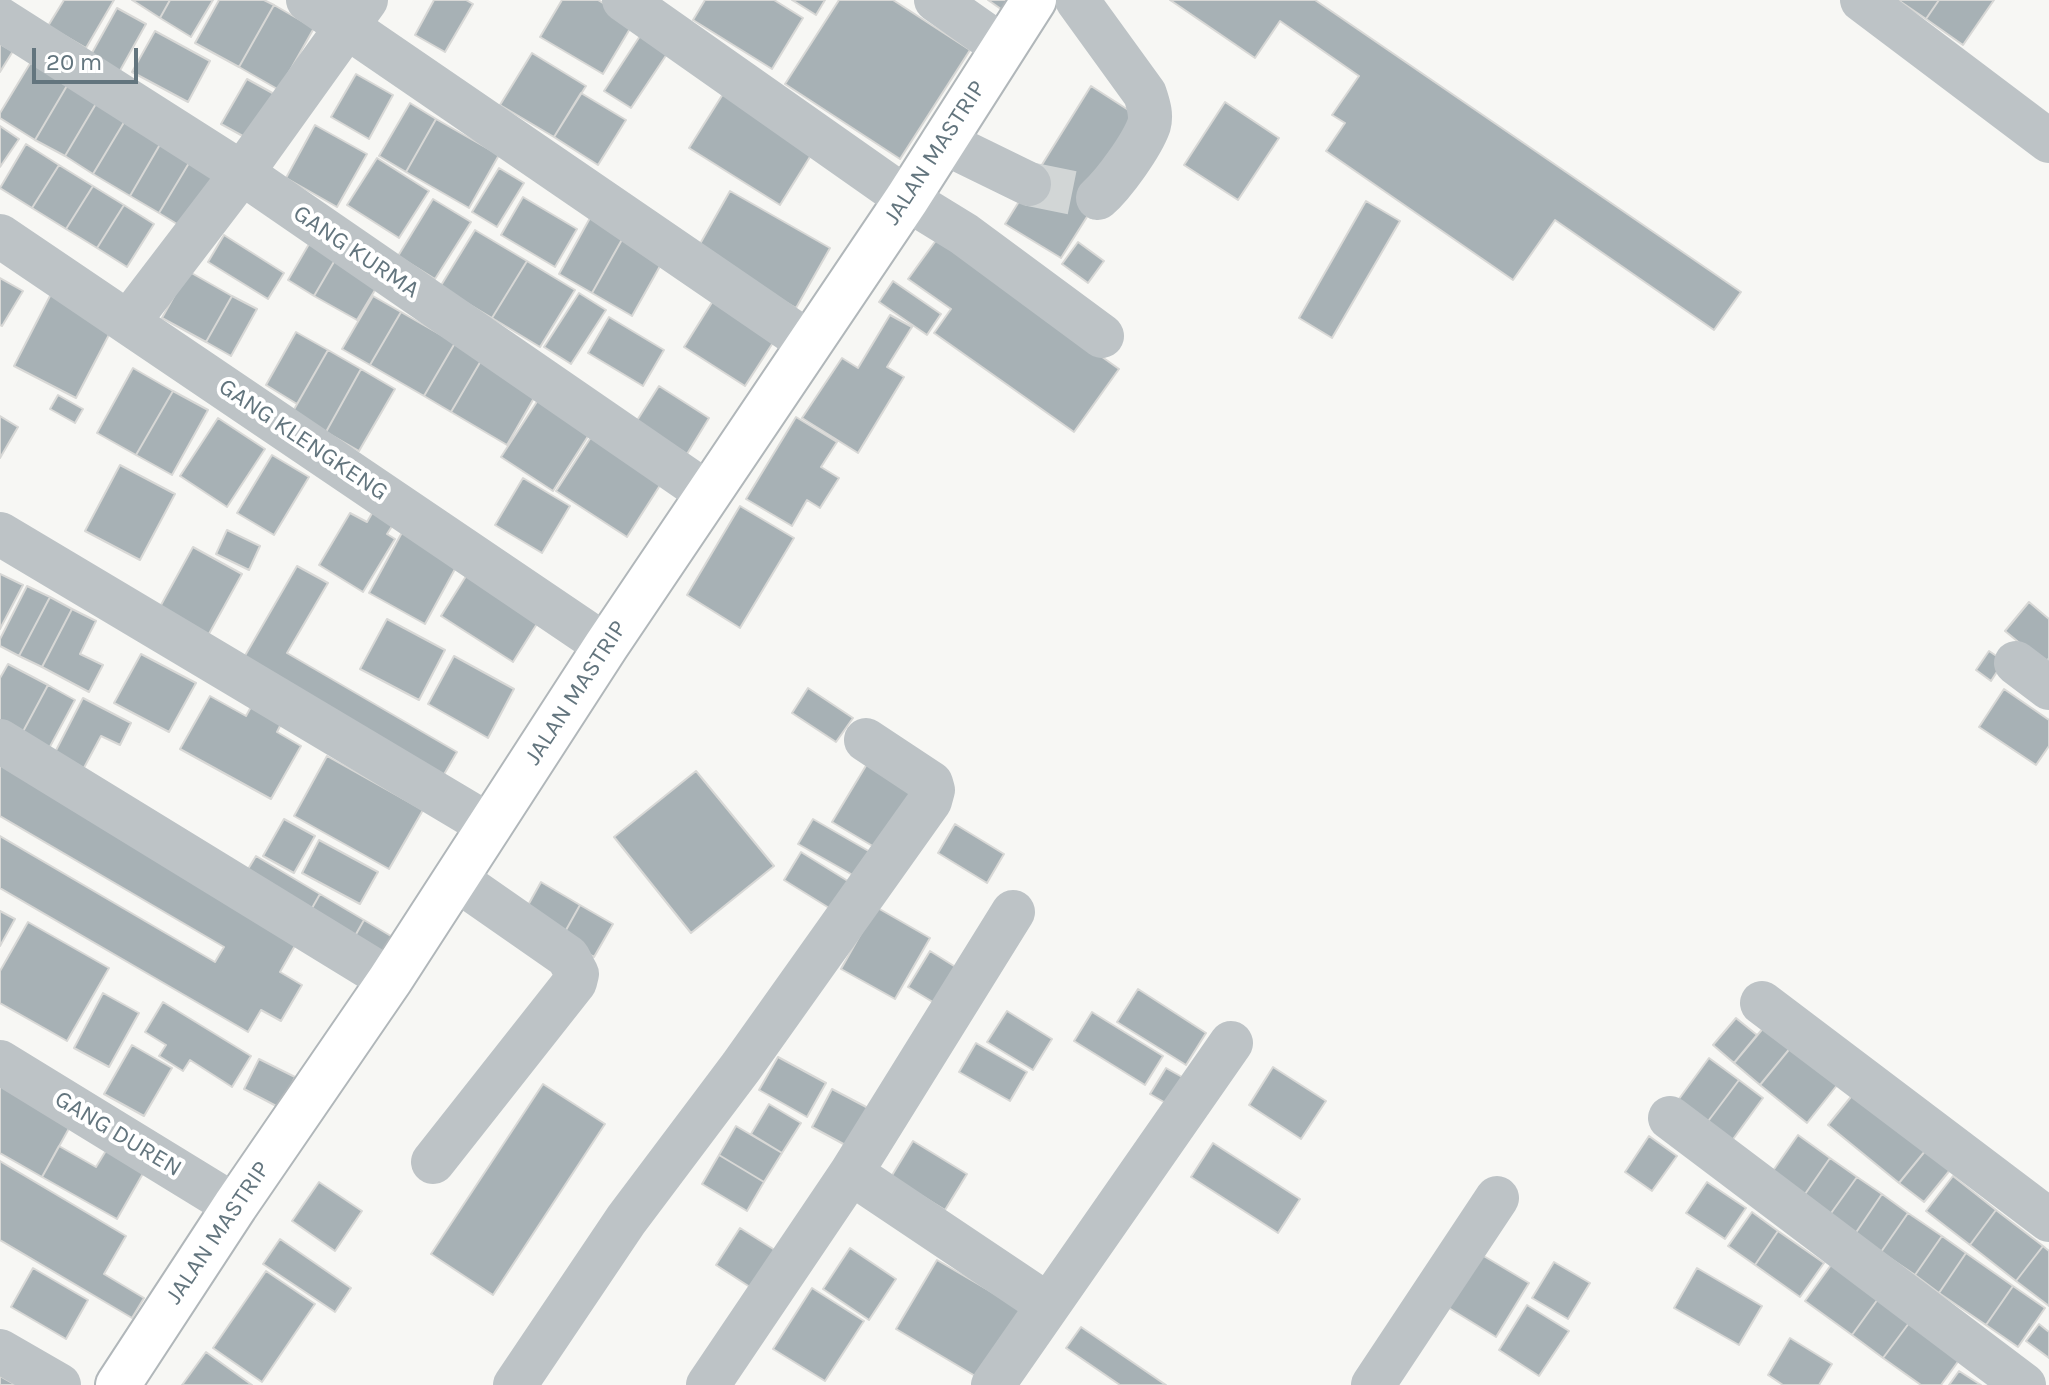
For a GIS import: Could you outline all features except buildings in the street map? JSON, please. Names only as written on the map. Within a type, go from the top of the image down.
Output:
[{"type":"main road","name":"JALAN MASTRIP","points":[[118,1385],[235,1206],[390,980],[707,493],[907,199],[1034,0]]},
{"type":"street","points":[[308,0],[357,13],[809,343]]},
{"type":"street","points":[[624,0],[907,199],[964,234],[1102,336]]},
{"type":"street","points":[[936,0],[1003,47]]},
{"type":"street","points":[[1077,0],[1145,94],[1150,112],[1149,125],[1122,170],[1110,188],[1098,198]]},
{"type":"street","points":[[1862,0],[2049,141]]},
{"type":"street","points":[[129,321],[242,173],[357,13]]},
{"type":"street","name":"GANG KURMA","points":[[0,19],[242,173],[707,493]]},
{"type":"street","points":[[943,142],[1029,184]]},
{"type":"street","name":"GANG KLENGKENG","points":[[0,236],[606,646]]},
{"type":"street","points":[[0,534],[490,826]]},
{"type":"street","points":[[515,1385],[626,1220],[741,1067],[930,801],[931,783],[866,740]]},
{"type":"street","points":[[0,741],[390,980]]},
{"type":"street","points":[[433,1162],[575,982],[577,974],[568,957],[456,879]]},
{"type":"street","points":[[708,1385],[851,1173],[1013,912]]},
{"type":"street","points":[[1762,1003],[2049,1220]]},
{"type":"street","points":[[993,1385],[1231,1043]]},
{"type":"street","name":"GANG DUREN","points":[[0,1062],[235,1206]]},
{"type":"street","points":[[1670,1118],[2024,1385]]},
{"type":"street","points":[[851,1173],[1048,1305]]},
{"type":"street","points":[[1373,1385],[1497,1198]]},
{"type":"street","points":[[0,1351],[59,1385]]},
{"type":"tunnel","points":[[1029,184],[1098,198]]}]
